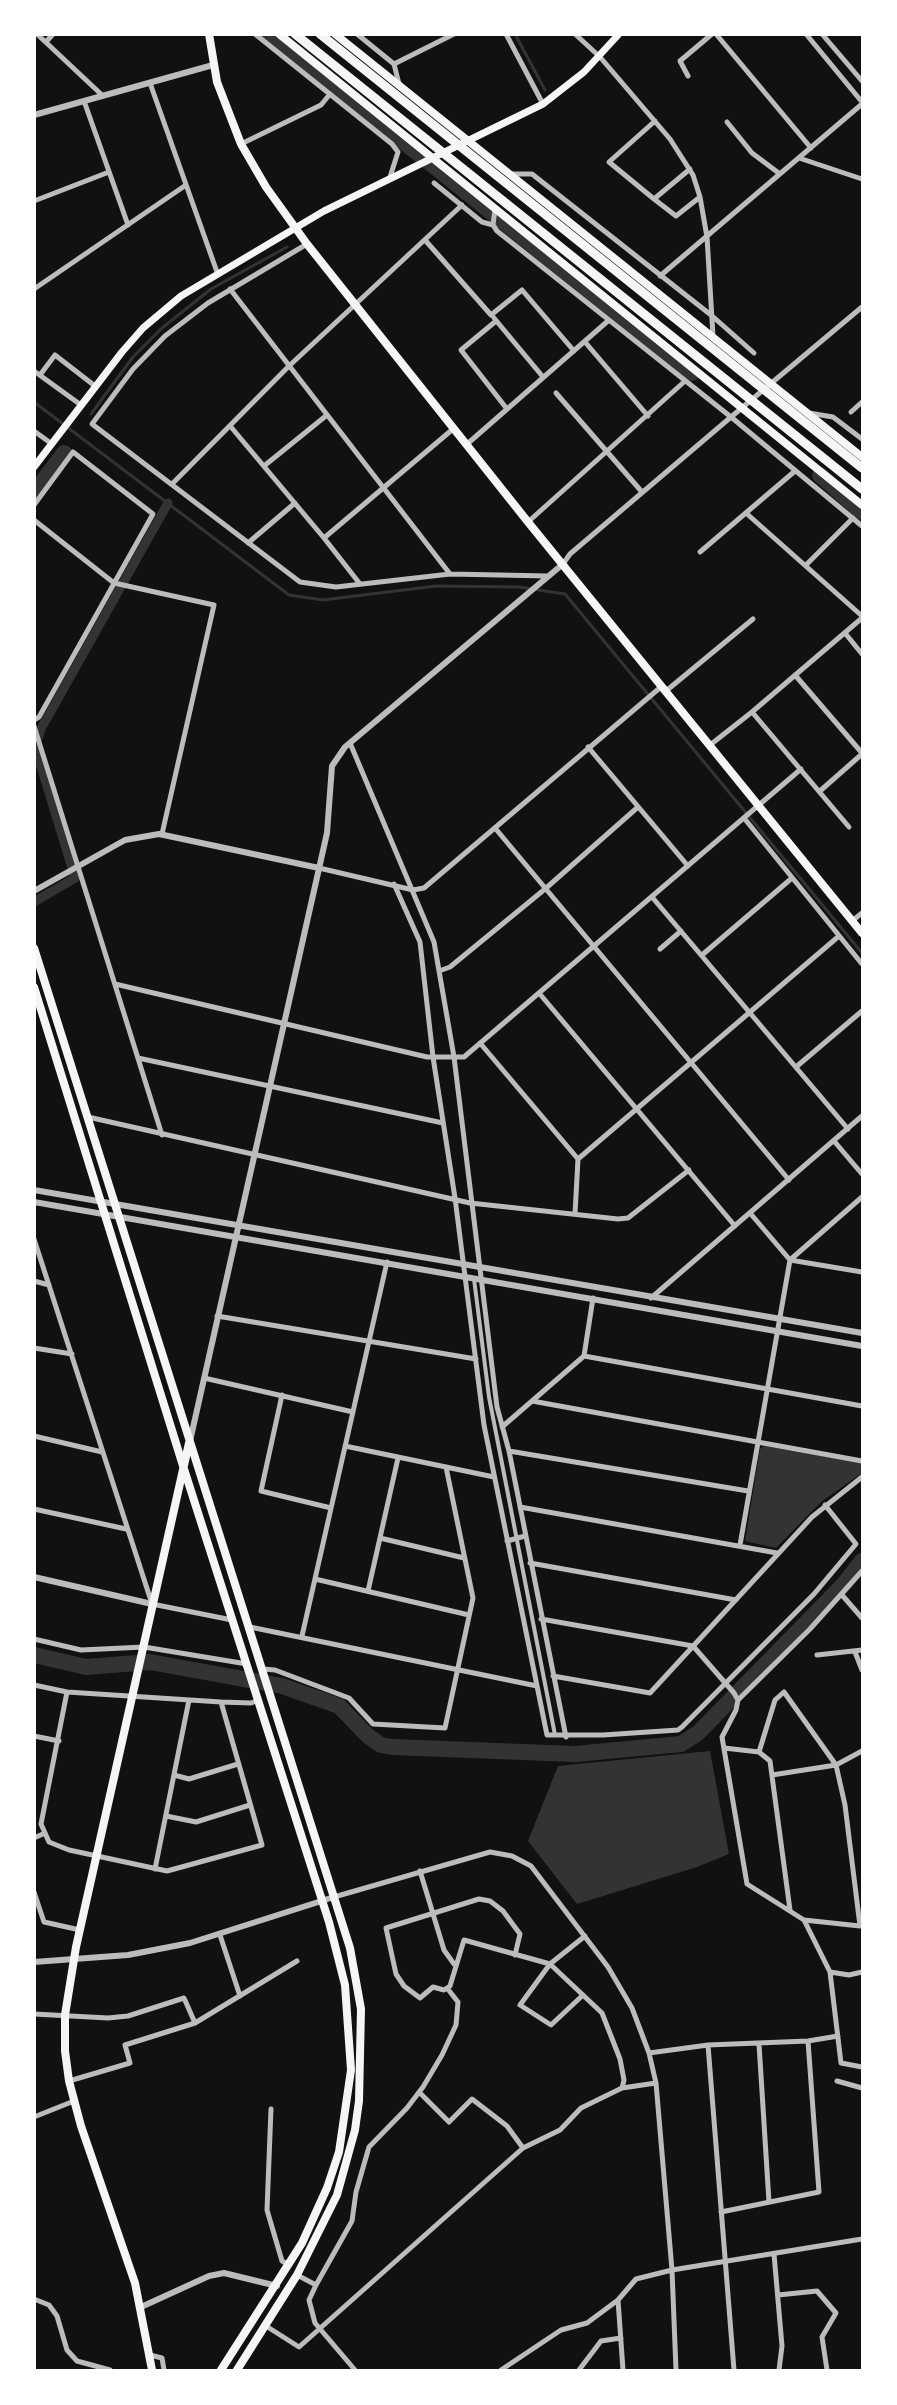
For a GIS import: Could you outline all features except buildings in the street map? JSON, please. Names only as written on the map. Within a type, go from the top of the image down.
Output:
[{"type":"highway","points":[[279,34],[862,505]]},
{"type":"highway","points":[[295,34],[862,489]]},
{"type":"highway","points":[[320,34],[862,468]]},
{"type":"highway","points":[[335,34],[862,457]]},
{"type":"main road","points":[[209,34],[213,65],[241,144],[266,187],[307,244],[453,429],[862,933]]},
{"type":"main road","points":[[34,467],[122,352],[156,317],[181,296],[217,272],[295,227],[431,156],[543,104],[572,83],[600,57],[619,34]]},
{"type":"main road","points":[[34,948],[334,1897],[352,1956],[361,2009],[359,2101],[356,2130],[337,2195],[297,2275],[237,2370]]},
{"type":"main road","points":[[34,987],[322,1901],[345,1985],[350,2032],[349,2090],[339,2152],[327,2188],[289,2265],[221,2370]]},
{"type":"main road","points":[[152,2370],[141,2307],[69,2081],[65,2051],[65,2015],[80,1930],[190,1442]]},
{"type":"street","points":[[37,34],[103,96]]},
{"type":"street","points":[[46,42],[53,34]]},
{"type":"street","points":[[255,34],[392,144],[398,152],[390,177]]},
{"type":"street","points":[[394,64],[454,34]]},
{"type":"street","points":[[506,34],[543,104]]},
{"type":"street","points":[[574,34],[600,57],[655,121],[690,169],[700,197],[707,237],[713,338]]},
{"type":"street","points":[[688,75],[680,61],[714,34],[810,148]]},
{"type":"street","points":[[822,34],[862,81]]},
{"type":"street","points":[[360,35],[394,64],[399,86]]},
{"type":"street","points":[[660,276],[862,103],[807,35]]},
{"type":"street","points":[[34,115],[213,65]]},
{"type":"street","points":[[150,83],[217,272]]},
{"type":"street","points":[[241,144],[321,105],[330,94]]},
{"type":"street","points":[[84,101],[128,225]]},
{"type":"street","points":[[655,121],[609,162],[675,216],[700,197]]},
{"type":"street","points":[[727,122],[752,153],[780,174]]},
{"type":"street","points":[[799,158],[862,179]]},
{"type":"street","points":[[654,199],[690,169]]},
{"type":"street","points":[[34,201],[109,172]]},
{"type":"street","points":[[507,174],[532,174],[711,315],[754,353]]},
{"type":"street","points":[[434,183],[482,222],[494,225]]},
{"type":"street","points":[[34,289],[186,185]]},
{"type":"street","points":[[172,484],[289,366],[462,206]]},
{"type":"street","points":[[495,209],[494,225],[497,231],[731,417],[862,526]]},
{"type":"street","points":[[426,240],[543,376]]},
{"type":"street","points":[[307,244],[230,290],[165,336],[133,369],[92,423],[300,582],[336,587],[450,574],[548,576]]},
{"type":"street","points":[[230,290],[450,574]]},
{"type":"street","points":[[491,315],[522,290],[574,351]]},
{"type":"street","points":[[190,1442],[234,1237],[319,868],[332,797],[332,766],[339,753],[563,564],[570,554],[642,492],[862,307]]},
{"type":"street","points":[[466,445],[609,320]]},
{"type":"street","points":[[496,321],[460,350],[507,409]]},
{"type":"street","points":[[585,342],[648,416]]},
{"type":"street","points":[[81,405],[37,373],[55,355],[96,386]]},
{"type":"street","points":[[528,522],[648,416],[684,381]]},
{"type":"street","points":[[556,393],[642,492]]},
{"type":"street","points":[[851,412],[862,402]]},
{"type":"street","points":[[805,412],[833,417],[862,439]]},
{"type":"street","points":[[264,466],[327,415]]},
{"type":"street","points":[[231,427],[360,584]]},
{"type":"street","points":[[324,538],[453,429]]},
{"type":"street","points":[[34,431],[52,444]]},
{"type":"street","points":[[34,505],[73,452],[153,514],[39,717],[34,720]]},
{"type":"street","points":[[700,552],[795,471]]},
{"type":"street","points":[[248,543],[295,503]]},
{"type":"street","points":[[710,745],[752,712],[862,617],[746,513]]},
{"type":"street","points":[[806,565],[854,518]]},
{"type":"street","points":[[34,520],[114,583],[214,605],[162,834]]},
{"type":"street","points":[[34,891],[125,840],[162,834],[413,890],[424,888],[646,699],[664,689],[753,619]]},
{"type":"street","points":[[845,633],[862,654]]},
{"type":"street","points":[[795,675],[862,754],[820,791]]},
{"type":"street","points":[[752,712],[849,827]]},
{"type":"street","points":[[34,726],[162,1135]]},
{"type":"street","points":[[350,743],[434,942],[454,1057],[470,1203],[483,1280],[502,1427],[509,1451],[566,1737]]},
{"type":"street","points":[[588,747],[688,866]]},
{"type":"street","points":[[115,984],[433,1057],[464,1057],[801,770]]},
{"type":"street","points":[[439,971],[450,967],[638,807]]},
{"type":"street","points":[[744,818],[862,964]]},
{"type":"street","points":[[495,828],[592,947],[692,1062],[789,1180]]},
{"type":"street","points":[[702,955],[792,878]]},
{"type":"street","points":[[394,884],[420,942],[433,1057],[494,1477],[547,1735],[566,1737],[678,1731],[814,1594],[856,1544],[862,1540]]},
{"type":"street","points":[[652,897],[848,1128]]},
{"type":"street","points":[[852,921],[862,913]]},
{"type":"street","points":[[660,949],[681,931]]},
{"type":"street","points":[[575,1214],[579,1159],[839,936]]},
{"type":"street","points":[[539,993],[735,1226]]},
{"type":"street","points":[[796,1066],[862,1011]]},
{"type":"street","points":[[480,1043],[579,1159]]},
{"type":"street","points":[[138,1058],[443,1124]]},
{"type":"street","points":[[651,1298],[862,1116]]},
{"type":"street","points":[[88,1118],[470,1203],[575,1214],[628,1218],[689,1170]]},
{"type":"street","points":[[834,1141],[862,1174]]},
{"type":"street","points":[[34,1190],[862,1334]]},
{"type":"street","points":[[740,1545],[756,1440],[790,1260],[862,1197]]},
{"type":"street","points":[[34,1202],[862,1346]]},
{"type":"street","points":[[750,1213],[790,1260],[862,1272]]},
{"type":"street","points":[[34,1239],[152,1604]]},
{"type":"street","points":[[302,1636],[387,1262]]},
{"type":"street","points":[[474,1279],[489,1397],[555,1736]]},
{"type":"street","points":[[34,1281],[49,1285]]},
{"type":"street","points":[[502,1427],[584,1356],[593,1298]]},
{"type":"street","points":[[217,1316],[476,1359]]},
{"type":"street","points":[[34,1348],[72,1354]]},
{"type":"street","points":[[584,1356],[862,1406]]},
{"type":"street","points":[[204,1378],[353,1412]]},
{"type":"street","points":[[282,1395],[261,1491],[331,1508]]},
{"type":"street","points":[[532,1401],[862,1461]]},
{"type":"street","points":[[34,1436],[102,1452]]},
{"type":"street","points":[[345,1446],[494,1477]]},
{"type":"street","points":[[509,1451],[748,1491]]},
{"type":"street","points":[[368,1591],[398,1458]]},
{"type":"street","points":[[263,1669],[275,1670],[349,1698],[373,1724],[445,1728],[473,1598],[446,1467]]},
{"type":"street","points":[[553,1676],[650,1693],[777,1553],[825,1505],[862,1477]]},
{"type":"street","points":[[825,1505],[856,1544]]},
{"type":"street","points":[[520,1507],[777,1553]]},
{"type":"street","points":[[34,1509],[126,1529]]},
{"type":"street","points":[[507,1540],[525,1536]]},
{"type":"street","points":[[380,1538],[464,1558]]},
{"type":"street","points":[[530,1563],[736,1600]]},
{"type":"street","points":[[862,1571],[842,1595],[736,1697],[722,1737],[747,1884],[804,1920],[830,1972],[841,2063],[862,2067]]},
{"type":"street","points":[[34,1577],[232,1620]]},
{"type":"street","points":[[315,1579],[469,1615]]},
{"type":"street","points":[[842,1595],[862,1618]]},
{"type":"street","points":[[542,1619],[693,1646],[726,1682],[736,1697]]},
{"type":"street","points":[[250,1626],[456,1671],[537,1686]]},
{"type":"street","points":[[34,1639],[81,1650],[143,1649],[247,1664]]},
{"type":"street","points":[[818,1655],[862,1650]]},
{"type":"street","points":[[855,1652],[862,1670]]},
{"type":"street","points":[[34,1685],[67,1692],[221,1702],[251,1703],[259,1700]]},
{"type":"street","points":[[67,1692],[41,1824],[49,1842],[69,1850],[167,1871],[187,1868],[262,1845],[221,1702]]},
{"type":"street","points":[[759,1752],[775,1701],[784,1692],[836,1765],[860,1890],[860,1926],[804,1920]]},
{"type":"street","points":[[155,1869],[189,1700]]},
{"type":"street","points":[[34,1736],[59,1741]]},
{"type":"street","points":[[724,1748],[759,1752],[770,1761],[790,1910]]},
{"type":"street","points":[[772,1775],[836,1765],[862,1751]]},
{"type":"street","points":[[174,1774],[189,1779],[238,1764]]},
{"type":"street","points":[[166,1816],[196,1822],[250,1805]]},
{"type":"street","points":[[34,1838],[45,1833]]},
{"type":"street","points":[[34,1962],[74,1961],[161,1949],[220,1935],[420,1870],[490,1851],[512,1856],[531,1866],[608,1966],[632,2008],[649,2053],[656,2083],[672,2270],[676,2370]]},
{"type":"street","points":[[420,1870],[444,1950],[454,1964]]},
{"type":"street","points":[[34,1892],[44,1922],[80,1930]]},
{"type":"street","points":[[355,2370],[315,2323],[309,2300],[352,2221],[356,2192],[369,2146],[407,2108],[442,2055],[456,2025],[458,2001],[447,1988],[433,1987],[420,1998],[404,1986],[396,1974],[386,1928],[479,1899],[490,1901],[502,1911],[520,1934],[515,1955]]},
{"type":"street","points":[[220,1935],[240,1996]]},
{"type":"street","points":[[583,1995],[551,2025],[520,2004],[550,1964],[585,1936]]},
{"type":"street","points":[[447,1988],[450,1986],[454,1964],[464,1940],[550,1964],[602,2013],[620,2059],[624,2080],[622,2088]]},
{"type":"street","points":[[69,2081],[130,2063],[125,2045],[195,2023],[297,1961]]},
{"type":"street","points":[[830,1972],[849,1975],[862,1972]]},
{"type":"street","points":[[34,2014],[108,2018],[128,2016],[184,1998],[195,2023]]},
{"type":"street","points":[[649,2053],[708,2045],[808,2041],[838,2036]]},
{"type":"street","points":[[721,2212],[819,2192],[808,2041]]},
{"type":"street","points":[[759,2044],[769,2202]]},
{"type":"street","points":[[708,2045],[734,2370]]},
{"type":"street","points":[[837,2081],[862,2088]]},
{"type":"street","points":[[266,2326],[299,2347],[523,2148],[560,2130],[581,2108],[622,2088],[656,2083]]},
{"type":"street","points":[[419,2092],[449,2122],[472,2099],[507,2126],[523,2148]]},
{"type":"street","points":[[35,2114],[74,2101]]},
{"type":"street","points":[[271,2109],[267,2210],[282,2261],[289,2265]]},
{"type":"street","points":[[501,2370],[561,2330],[587,2323],[618,2300],[636,2279],[672,2270],[862,2239]]},
{"type":"street","points":[[774,2254],[782,2346],[779,2370]]},
{"type":"street","points":[[141,2307],[209,2276],[224,2273],[277,2286]]},
{"type":"street","points":[[297,2275],[316,2284]]},
{"type":"street","points":[[778,2295],[817,2291],[836,2313],[822,2337],[826,2370]]},
{"type":"street","points":[[34,2299],[48,2305],[57,2316],[67,2350],[77,2361],[103,2370],[110,2370]]},
{"type":"street","points":[[618,2300],[623,2370]]},
{"type":"street","points":[[579,2370],[602,2341],[621,2338]]},
{"type":"street","points":[[150,2355],[162,2358],[164,2370]]},
{"type":"shaded area","points":[[764,1446],[862,1463],[862,1473],[821,1502],[776,1548],[745,1541],[760,1449]]},
{"type":"shaded area","points":[[710,1751],[729,1854],[697,1867],[577,1904],[528,1841],[558,1766]]},
{"type":"waterway","points":[[269,34],[692,373]]},
{"type":"waterway","points":[[515,34],[545,90]]},
{"type":"waterway","points":[[91,414],[133,357],[162,328],[211,289],[287,247]]},
{"type":"waterway","points":[[34,402],[289,595],[323,600],[436,586],[519,587],[565,594],[862,953]]},
{"type":"waterway","points":[[34,493],[64,453]]},
{"type":"waterway","points":[[820,475],[862,512]]},
{"type":"waterway","points":[[34,902],[75,878],[35,747],[42,727],[168,503]]},
{"type":"waterway","points":[[34,1655],[86,1667],[150,1662],[282,1686],[339,1706],[368,1736],[381,1745],[392,1747],[575,1754],[681,1744],[698,1733],[844,1584],[862,1561]]}]
